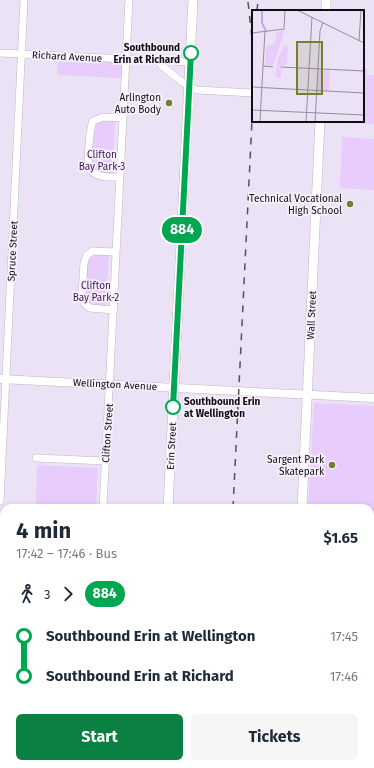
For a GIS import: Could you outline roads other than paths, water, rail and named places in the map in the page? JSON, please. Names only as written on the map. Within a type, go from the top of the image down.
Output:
[{"type":"main road","name":"Erin Street","points":[[168,504],[193,0]]},
{"type":"main road","name":"Wall Street","points":[[302,504],[320,122]]},
{"type":"street","name":"Spruce Street","points":[[0,501],[3,379],[24,0]]},
{"type":"street","name":"Clifton Street","points":[[103,504],[129,0]]},
{"type":"street","name":"Richard Avenue","points":[[0,53],[190,62]]},
{"type":"street","points":[[158,60],[162,66],[189,86],[197,90],[252,93]]},
{"type":"street","points":[[120,177],[95,174],[90,168],[88,161],[90,130],[94,121],[103,117],[123,118]]},
{"type":"street","points":[[114,310],[90,308],[84,303],[82,294],[85,257],[93,251],[116,252]]},
{"type":"street","name":"Wellington Avenue","points":[[3,379],[374,398]]},
{"type":"street","points":[[36,458],[105,462]]},
{"type":"railway","points":[[257,10],[258,0]]},
{"type":"railway","points":[[248,2],[252,38]]},
{"type":"railway","points":[[233,504],[252,120]]},
{"type":"place","name":"Southbound Erin at Richard","points":[[191,53]]},
{"type":"place","name":"Arlington Auto Body","points":[[169,103]]},
{"type":"place","name":"Technical Vocational High School","points":[[350,204]]},
{"type":"place","name":"Southbound Erin at Wellington","points":[[173,407]]},
{"type":"place","name":"Sargent Park Skatepark","points":[[332,465]]},
{"type":"park label","name":"Clifton Bay Park-3","points":[[102,160]]},
{"type":"park label","name":"Clifton Bay Park-2","points":[[96,290]]}]
